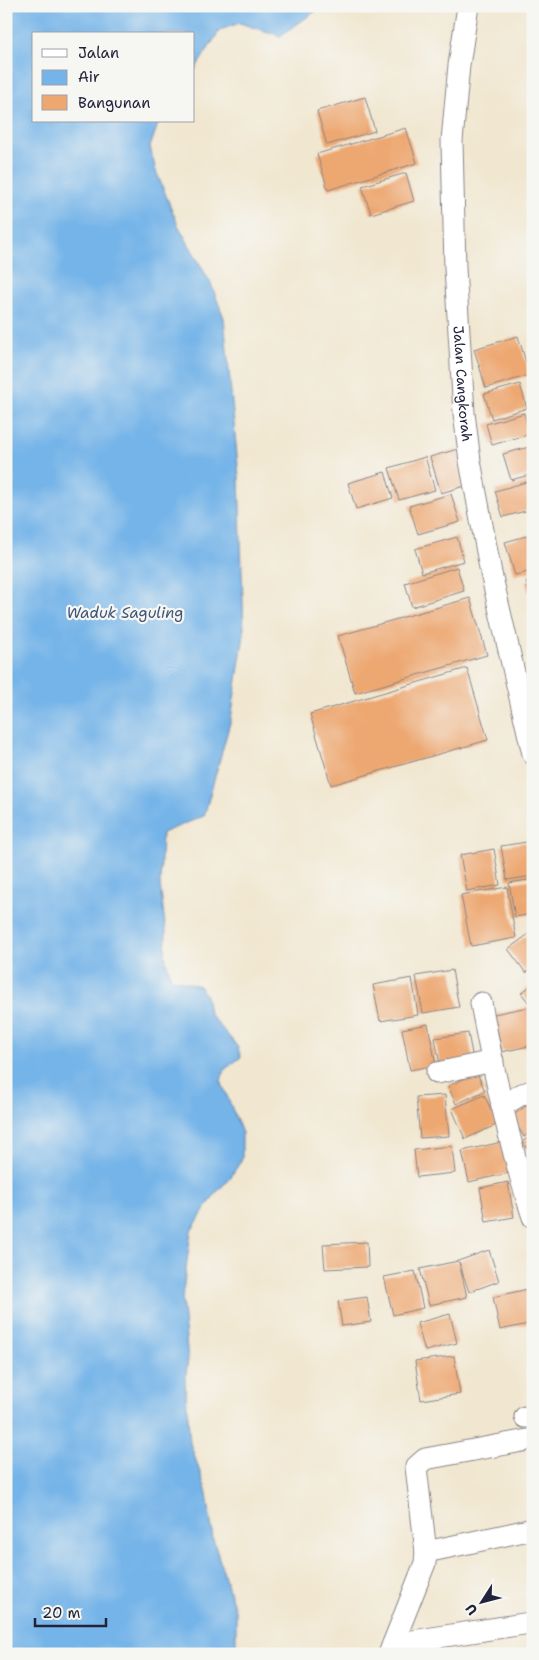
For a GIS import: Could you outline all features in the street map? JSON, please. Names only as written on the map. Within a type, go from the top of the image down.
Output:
[{"type":"street","name":"Jalan Cangkorah","points":[[468,6],[459,64],[452,141],[455,268],[464,413],[470,461],[491,573],[533,754]]},
{"type":"street","points":[[481,1003],[502,1106],[525,1195],[533,1218]]},
{"type":"street","points":[[437,1072],[493,1060]]},
{"type":"street","points":[[502,1106],[522,1094],[533,1091]]},
{"type":"street","points":[[391,1649],[425,1563],[426,1552],[416,1467],[425,1459],[533,1439]]},
{"type":"street","points":[[426,1552],[533,1529]]},
{"type":"street","points":[[391,1649],[530,1623]]},
{"type":"water","name":"Waduk Saguling","points":[[6,6],[323,6],[280,36],[240,23],[220,30],[195,69],[195,32],[32,32],[32,122],[159,122],[150,147],[156,171],[178,225],[211,284],[224,318],[239,477],[244,634],[231,719],[204,816],[162,833],[160,885],[166,932],[165,956],[171,978],[199,986],[206,996],[209,1013],[237,1046],[241,1057],[224,1070],[221,1081],[242,1133],[242,1159],[230,1178],[215,1194],[191,1231],[182,1299],[188,1359],[185,1381],[190,1443],[207,1493],[213,1539],[236,1613],[236,1654],[6,1654]]},
{"type":"building","points":[[365,97],[375,131],[327,145],[317,111]]},
{"type":"building","points":[[406,128],[417,163],[328,190],[317,154]]},
{"type":"building","points":[[406,173],[414,201],[371,214],[362,186]]},
{"type":"building","points":[[518,336],[530,375],[486,388],[474,349]]},
{"type":"building","points":[[520,384],[527,408],[492,419],[484,394]]},
{"type":"building","points":[[524,413],[530,434],[492,445],[486,424]]},
{"type":"building","points":[[533,446],[533,474],[511,480],[503,454]]},
{"type":"building","points":[[458,449],[468,485],[441,493],[430,457]]},
{"type":"building","points":[[425,457],[435,490],[399,500],[389,468]]},
{"type":"building","points":[[385,472],[393,498],[356,509],[348,483]]},
{"type":"building","points":[[530,481],[533,491],[533,509],[503,517],[495,491]]},
{"type":"building","points":[[451,494],[460,522],[418,534],[409,506]]},
{"type":"building","points":[[533,534],[533,571],[515,575],[505,542]]},
{"type":"building","points":[[457,537],[464,561],[422,573],[415,549]]},
{"type":"building","points":[[457,567],[464,591],[412,607],[405,583]]},
{"type":"building","points":[[533,580],[533,604],[532,604],[526,582]]},
{"type":"building","points":[[470,598],[487,655],[355,693],[338,636]]},
{"type":"building","points":[[467,668],[488,740],[331,785],[310,714]]},
{"type":"building","points":[[533,841],[533,876],[507,880],[501,846]]},
{"type":"building","points":[[494,849],[500,885],[467,891],[460,855]]},
{"type":"building","points":[[533,879],[533,914],[515,917],[509,883]]},
{"type":"building","points":[[507,887],[516,938],[471,946],[461,895]]},
{"type":"building","points":[[533,931],[533,967],[526,973],[508,949]]},
{"type":"building","points":[[452,970],[459,1007],[423,1013],[416,976]]},
{"type":"building","points":[[412,978],[418,1015],[380,1021],[373,985]]},
{"type":"building","points":[[533,984],[533,1008],[521,993]]},
{"type":"building","points":[[528,1007],[533,1027],[533,1045],[502,1052],[494,1014]]},
{"type":"building","points":[[428,1024],[436,1065],[410,1070],[402,1029]]},
{"type":"building","points":[[468,1033],[473,1059],[440,1065],[435,1038]]},
{"type":"building","points":[[477,1073],[485,1091],[456,1104],[448,1086]]},
{"type":"building","points":[[445,1095],[449,1136],[420,1138],[416,1097]]},
{"type":"building","points":[[484,1095],[498,1124],[465,1139],[452,1109]]},
{"type":"building","points":[[533,1101],[533,1130],[524,1137],[512,1116]]},
{"type":"building","points":[[533,1134],[533,1156],[522,1142]]},
{"type":"building","points":[[502,1142],[509,1173],[469,1182],[462,1151]]},
{"type":"building","points":[[452,1146],[455,1173],[417,1177],[414,1150]]},
{"type":"building","points":[[508,1182],[514,1217],[486,1222],[480,1188]]},
{"type":"building","points":[[367,1242],[368,1267],[325,1269],[323,1244]]},
{"type":"building","points":[[489,1250],[499,1281],[469,1292],[459,1262],[467,1297],[429,1305],[420,1269],[458,1261]]},
{"type":"building","points":[[415,1271],[423,1308],[393,1315],[384,1277]]},
{"type":"building","points":[[532,1288],[533,1323],[500,1330],[493,1297]]},
{"type":"building","points":[[367,1297],[371,1322],[342,1326],[338,1301]]},
{"type":"building","points":[[450,1314],[457,1343],[425,1351],[417,1323]]},
{"type":"building","points":[[454,1356],[460,1394],[421,1400],[415,1361]]}]
